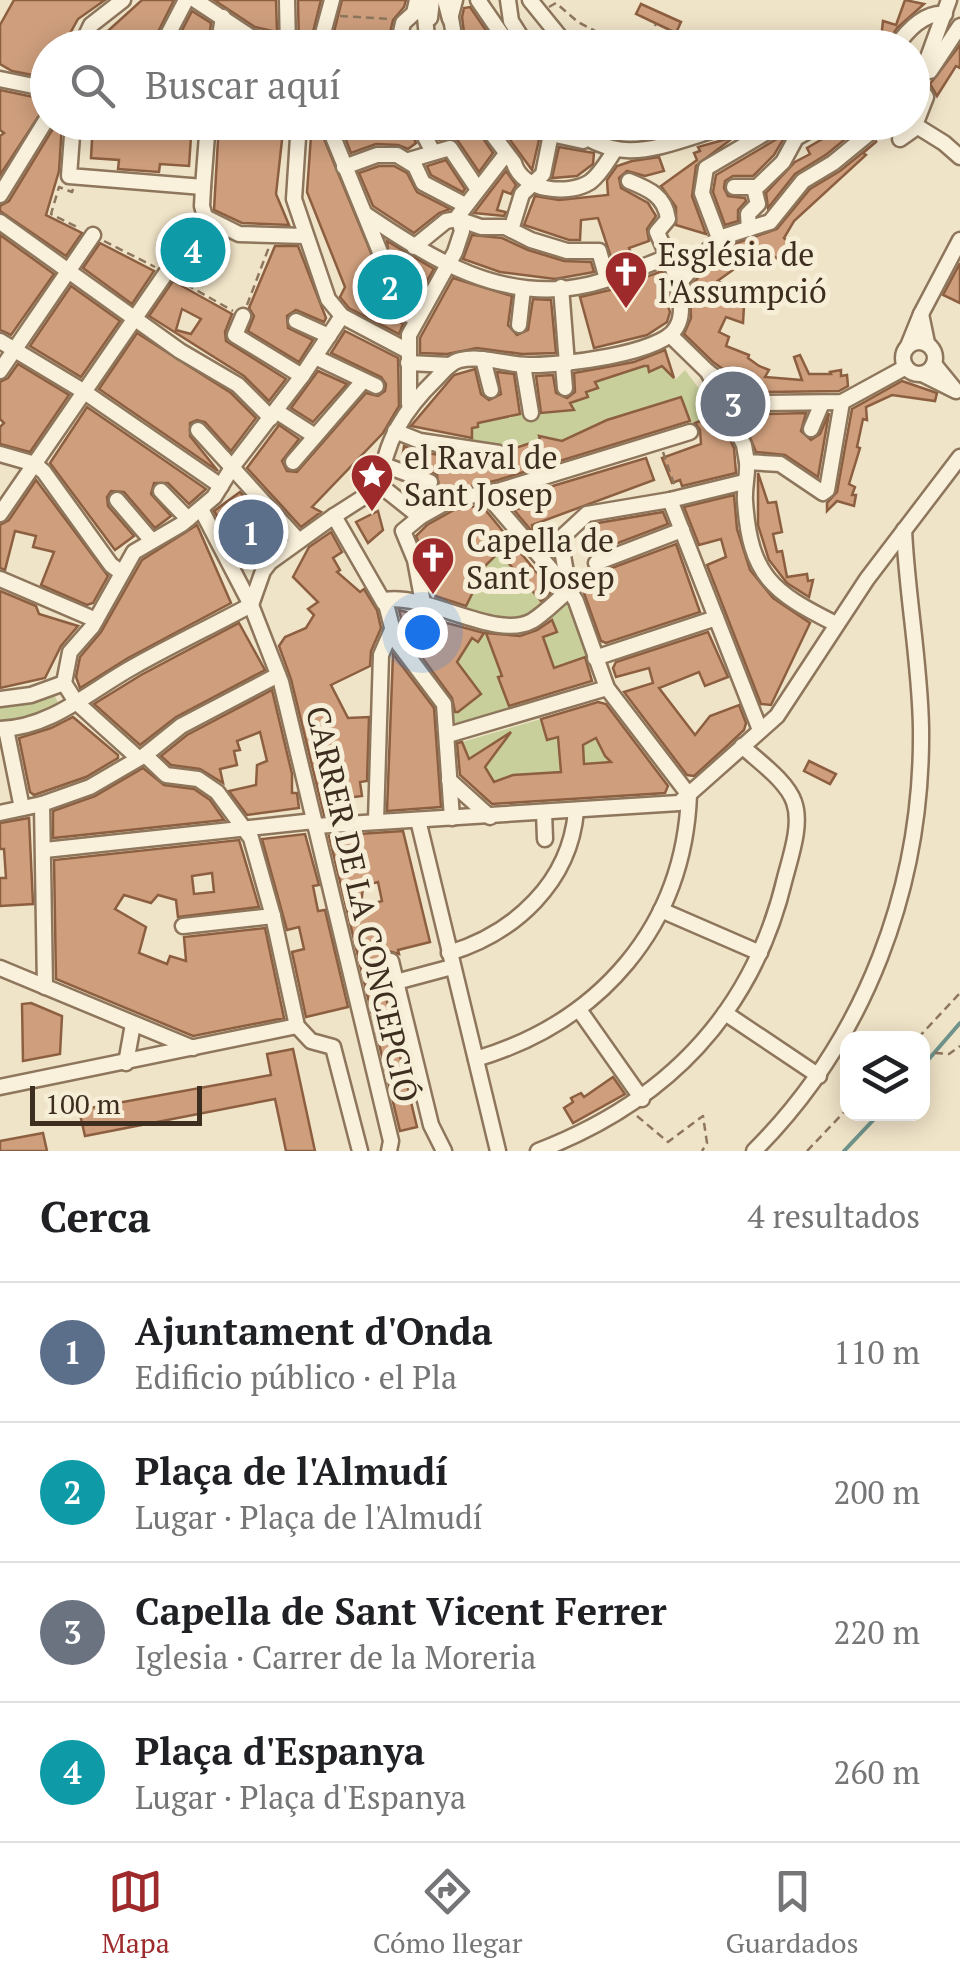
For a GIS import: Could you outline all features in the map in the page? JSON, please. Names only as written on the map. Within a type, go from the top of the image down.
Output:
[{"type":"street","points":[[89,30],[123,0]]},
{"type":"street","points":[[170,30],[186,0]]},
{"type":"street","points":[[194,0],[242,30]]},
{"type":"street","points":[[287,0],[288,30]]},
{"type":"street","points":[[401,30],[400,19],[414,13],[417,0],[423,4],[426,30]]},
{"type":"street","points":[[425,17],[430,18],[432,0]]},
{"type":"street","points":[[445,0],[451,18]]},
{"type":"street","points":[[453,30],[454,0]]},
{"type":"street","points":[[478,0],[498,30]]},
{"type":"street","points":[[508,0],[517,30]]},
{"type":"street","points":[[530,0],[554,30]]},
{"type":"street","points":[[911,30],[947,7]]},
{"type":"street","points":[[930,50],[947,7]]},
{"type":"street","points":[[221,30],[223,18]]},
{"type":"street","points":[[930,69],[960,26]]},
{"type":"street","points":[[0,79],[30,85]]},
{"type":"street","points":[[930,135],[960,157]]},
{"type":"street","points":[[0,195],[34,140]]},
{"type":"street","points":[[72,140],[69,176],[203,187]]},
{"type":"street","points":[[79,161],[81,140]]},
{"type":"street","points":[[207,140],[202,206],[205,217],[239,234],[305,236]]},
{"type":"street","points":[[297,140],[293,188],[305,236],[328,298],[342,316],[360,320],[408,352],[454,362],[484,359],[523,365],[565,364],[598,360],[671,336],[680,320],[679,285],[657,230],[668,219],[667,210],[656,192],[630,181]]},
{"type":"street","points":[[334,140],[379,248]]},
{"type":"street","points":[[427,140],[434,152]]},
{"type":"street","points":[[497,140],[528,188]]},
{"type":"street","points":[[511,230],[528,188],[543,174],[550,140]]},
{"type":"street","points":[[579,140],[615,150],[644,152],[686,140]]},
{"type":"street","points":[[592,140],[598,144]]},
{"type":"street","points":[[719,238],[702,193],[704,172],[710,164],[752,140]]},
{"type":"street","points":[[734,186],[754,188],[783,162],[795,140]]},
{"type":"street","points":[[679,285],[719,238],[766,224],[803,181],[861,140]]},
{"type":"street","points":[[409,160],[452,149],[465,174],[478,188]]},
{"type":"street","points":[[528,188],[586,184],[596,177],[615,150]]},
{"type":"street","points":[[344,167],[382,154],[409,160],[423,183],[478,226],[511,230],[531,240],[579,253],[599,251],[608,279]]},
{"type":"street","points":[[414,247],[461,212],[506,154]]},
{"type":"street","points":[[749,230],[751,210],[758,204],[754,188]]},
{"type":"street","points":[[409,404],[408,352],[416,319],[448,266],[462,233],[461,212]]},
{"type":"street","points":[[365,214],[448,266],[503,287],[561,287],[608,279],[668,257]]},
{"type":"street","points":[[776,216],[776,235]]},
{"type":"street","points":[[0,222],[134,319],[238,385],[274,414],[316,436]]},
{"type":"street","points":[[0,371],[93,235]]},
{"type":"street","points":[[921,314],[927,343],[935,354],[928,368],[913,373],[906,367],[903,354],[921,314],[959,243]]},
{"type":"street","points":[[0,514],[166,273]]},
{"type":"street","points":[[561,287],[565,388]]},
{"type":"street","points":[[520,324],[523,289]]},
{"type":"street","points":[[394,306],[416,319]]},
{"type":"street","points":[[342,316],[202,510],[136,549],[96,620],[70,652],[64,683],[76,702],[166,775],[194,778],[213,788],[227,802],[257,854],[296,1026],[311,1041],[334,1047],[360,1151]]},
{"type":"street","points":[[242,318],[235,335],[302,376]]},
{"type":"street","points":[[296,321],[329,336]]},
{"type":"street","points":[[671,336],[708,372],[752,401],[785,405],[842,402],[906,367]]},
{"type":"street","points":[[0,340],[83,391],[221,486]]},
{"type":"street","points":[[908,346],[917,341],[927,343]]},
{"type":"street","points":[[292,462],[370,384],[315,357]]},
{"type":"street","points":[[484,359],[491,390]]},
{"type":"street","points":[[382,486],[384,465],[409,404],[454,362]]},
{"type":"street","points":[[523,365],[531,412]]},
{"type":"street","points":[[928,368],[958,392]]},
{"type":"street","points":[[708,372],[744,445],[750,536],[762,572],[792,602],[836,624]]},
{"type":"street","points":[[746,462],[780,464],[805,484],[825,493],[842,402]]},
{"type":"street","points":[[811,429],[822,403]]},
{"type":"street","points":[[398,426],[420,441],[499,454]]},
{"type":"street","points":[[198,430],[299,540]]},
{"type":"street","points":[[426,604],[403,531],[422,516],[450,500],[486,494],[690,432]]},
{"type":"street","points":[[0,454],[35,464],[111,565],[122,573]]},
{"type":"street","points":[[44,850],[244,829],[674,805],[782,708],[836,624],[960,457]]},
{"type":"street","points":[[384,465],[430,482]]},
{"type":"street","points":[[540,560],[586,514],[744,482]]},
{"type":"street","points":[[382,486],[422,516]]},
{"type":"street","points":[[22,808],[3,729],[41,720],[251,605],[265,567],[330,518],[382,486]]},
{"type":"street","points":[[161,491],[188,520]]},
{"type":"street","points":[[476,1059],[526,1040],[580,1010],[630,961],[662,910],[681,856],[689,795],[607,688],[569,590],[486,494]]},
{"type":"street","points":[[675,499],[682,530],[760,730]]},
{"type":"street","points":[[118,500],[152,541]]},
{"type":"street","name":"CARRER DE LA CONCEPCIÓ","points":[[202,510],[251,605],[278,675],[390,1149]]},
{"type":"street","points":[[330,518],[385,605],[391,632],[410,662],[442,698],[452,818]]},
{"type":"street","points":[[596,563],[682,530]]},
{"type":"street","points":[[754,1151],[819,1076],[850,1026],[877,967],[895,914],[911,845],[921,725],[904,530]]},
{"type":"street","points":[[560,539],[569,590]]},
{"type":"street","points":[[0,579],[96,620]]},
{"type":"street","points":[[385,605],[387,598],[426,604],[513,626],[535,619],[569,590]]},
{"type":"street","points":[[595,658],[716,618]]},
{"type":"street","points":[[376,821],[381,655],[391,632]]},
{"type":"street","points":[[0,813],[90,788],[181,726],[278,675]]},
{"type":"street","points":[[0,699],[31,695],[64,683]]},
{"type":"street","points":[[448,735],[607,688]]},
{"type":"street","points":[[538,1151],[587,1130],[642,1099],[683,1062],[725,1013],[760,953],[783,886],[796,812],[790,794],[742,746]]},
{"type":"street","points":[[450,780],[490,817]]},
{"type":"street","points":[[42,804],[44,988]]},
{"type":"street","points":[[396,982],[450,960],[495,934],[540,896],[568,851],[576,810]]},
{"type":"street","points":[[544,812],[545,839]]},
{"type":"street","points":[[418,820],[498,1151]]},
{"type":"street","points":[[662,910],[760,953]]},
{"type":"street","points":[[183,926],[273,916]]},
{"type":"street","points":[[391,961],[431,1125],[444,1151]]},
{"type":"street","points":[[0,968],[196,1049]]},
{"type":"street","points":[[580,1010],[642,1099]]},
{"type":"street","points":[[725,1013],[819,1076]]},
{"type":"street","points":[[126,1063],[133,1024]]},
{"type":"street","points":[[0,1087],[296,1026]]},
{"type":"path","points":[[550,10],[551,4],[556,3],[593,30]]},
{"type":"path","points":[[330,8],[400,19]]},
{"type":"path","points":[[652,30],[656,24]]},
{"type":"path","points":[[76,183],[72,192],[59,187],[50,214],[166,273],[242,318],[272,237]]},
{"type":"path","points":[[680,303],[709,302]]},
{"type":"path","points":[[659,440],[675,499]]},
{"type":"path","points":[[925,1031],[960,993]]},
{"type":"path","points":[[930,1053],[949,1054],[960,1046]]},
{"type":"path","points":[[628,1108],[668,1142],[702,1116],[708,1143],[702,1151]]},
{"type":"path","points":[[807,1151],[840,1116]]},
{"type":"green space","points":[[645,365],[651,372],[662,365],[676,379],[685,370],[713,407],[708,418],[693,424],[681,397],[607,420],[562,441],[540,436],[540,440],[514,445],[472,445],[472,428],[492,415],[491,391],[496,418],[511,418],[511,413],[570,411],[570,403],[587,397],[586,392],[597,388],[593,382]]},
{"type":"green space","points":[[496,549],[543,604],[534,612],[506,620],[465,611],[470,598],[458,565],[491,578],[482,569]]},
{"type":"green space","points":[[562,603],[568,604],[587,656],[554,668],[543,637],[556,632],[550,614]]},
{"type":"green space","points":[[481,624],[488,626],[488,639],[503,675],[499,678],[510,709],[454,725],[452,712],[459,712],[481,693],[457,662],[450,668],[446,663],[451,657],[446,652],[441,656],[435,650],[440,646],[433,640],[412,657],[403,644],[410,648],[416,644],[412,639],[422,631],[458,647],[455,653],[461,655],[472,638],[478,642],[484,632],[478,628]]},
{"type":"green space","points":[[52,691],[60,706],[38,718],[0,724],[0,702]]},
{"type":"green space","points":[[582,706],[591,740],[596,738],[606,756],[624,773],[584,764],[583,756],[560,752],[561,772],[510,775],[495,781],[500,791],[486,802],[477,793],[493,780],[489,774],[483,780],[479,775],[503,745],[499,740],[469,759],[462,742],[541,719],[547,740],[559,737],[576,741],[567,710]]},
{"type":"building","points":[[14,0],[105,0],[78,19],[72,30],[30,30],[30,74],[0,64],[0,25]]},
{"type":"building","points":[[142,0],[174,0],[159,30],[109,30]]},
{"type":"building","points":[[214,0],[276,0],[277,30],[255,27]]},
{"type":"building","points":[[298,0],[321,0],[314,30],[299,30]]},
{"type":"building","points":[[342,0],[406,0],[391,30],[334,30]]},
{"type":"building","points":[[905,0],[924,4],[896,30],[882,30],[883,21],[896,25]]},
{"type":"building","points":[[641,4],[681,22],[677,30],[670,30],[636,14]]},
{"type":"building","points":[[470,7],[486,30],[464,30],[464,8]]},
{"type":"building","points":[[192,11],[211,23],[210,30],[182,30]]},
{"type":"building","points":[[960,45],[960,68],[956,66],[937,96],[930,84]]},
{"type":"building","points":[[0,90],[30,96],[30,129],[0,175],[0,136],[4,133],[0,130]]},
{"type":"building","points":[[46,140],[61,140],[59,171],[46,215],[82,233],[66,256],[0,211],[0,206],[9,201]]},
{"type":"building","points":[[92,140],[191,140],[189,166],[160,164],[159,172],[118,169],[119,160],[91,158]]},
{"type":"building","points":[[218,140],[282,140],[276,194],[289,225],[242,223],[214,210]]},
{"type":"building","points":[[311,140],[324,140],[374,260],[363,274],[377,289],[373,295],[384,302],[387,313],[403,324],[399,334],[349,308],[340,297],[345,287],[307,192]]},
{"type":"building","points":[[346,140],[416,143],[408,149],[376,144],[351,153]]},
{"type":"building","points":[[484,140],[493,153],[479,172],[458,141]]},
{"type":"building","points":[[510,140],[539,140],[532,170]]},
{"type":"building","points":[[730,140],[696,166],[692,196],[706,234],[676,225],[676,207],[661,186],[697,160],[694,153],[700,151],[698,147]]},
{"type":"building","points":[[775,140],[783,140],[753,176],[733,176],[725,181],[728,196],[746,201],[738,210],[738,221],[725,225],[713,192],[716,175]]},
{"type":"building","points":[[821,140],[844,140],[795,174],[768,208],[766,193],[795,162],[810,154],[807,148]]},
{"type":"building","points":[[877,141],[794,221],[784,238],[798,252],[782,265],[761,250],[716,282],[729,284],[724,304],[744,306],[743,323],[726,317],[719,332],[729,337],[726,346],[749,355],[769,370],[765,377],[802,380],[794,357],[800,355],[809,374],[841,370],[841,376],[847,375],[848,386],[839,391],[768,392],[744,384],[684,334],[691,318],[690,287],[725,247],[777,229],[810,189]]},
{"type":"building","points":[[559,147],[594,153],[593,164],[577,176],[552,178]]},
{"type":"building","points":[[659,157],[664,171],[645,176],[627,171],[619,178],[621,188],[648,203],[656,216],[647,229],[649,241],[629,248],[633,259],[614,266],[598,218],[581,220],[580,240],[524,225],[535,196],[559,200],[608,195],[607,180],[617,166]]},
{"type":"building","points":[[446,160],[465,189],[463,192],[431,175],[427,166]]},
{"type":"building","points":[[394,166],[407,173],[417,192],[450,209],[414,233],[373,206],[359,173]]},
{"type":"building","points":[[506,171],[516,185],[511,194],[503,191],[497,210],[506,212],[504,216],[474,213]]},
{"type":"building","points":[[0,235],[54,274],[11,335],[0,330]]},
{"type":"building","points":[[472,235],[502,238],[564,261],[591,262],[594,272],[555,279],[500,272],[463,259]]},
{"type":"building","points":[[387,241],[434,269],[413,305],[400,296],[415,272],[389,257]]},
{"type":"building","points":[[100,243],[154,271],[132,304],[83,268]]},
{"type":"building","points":[[275,246],[298,246],[326,318],[324,322],[296,310],[287,316],[288,328],[313,340],[299,362],[248,331],[254,316],[249,308]]},
{"type":"building","points":[[960,263],[960,303],[943,295]]},
{"type":"building","name":"Església de l'Assumpció","points":[[662,271],[670,299],[666,300],[670,312],[667,322],[647,335],[594,348],[580,297]]},
{"type":"building","points":[[453,278],[512,296],[508,325],[517,335],[528,330],[533,299],[551,300],[556,353],[522,354],[477,348],[447,354],[420,353],[420,338]]},
{"type":"building","points":[[173,281],[232,314],[226,341],[286,379],[269,401],[244,376],[149,316]],"holes":[[[182,309],[201,319],[191,334],[176,330]]]},
{"type":"building","points":[[71,286],[120,321],[81,377],[30,346]]},
{"type":"building","points":[[345,331],[398,358],[399,406],[383,433],[312,507],[321,512],[301,527],[247,468],[279,425],[299,439],[282,461],[287,471],[297,472],[366,393],[378,396],[385,391],[381,377],[331,353]]},
{"type":"building","points":[[137,333],[231,393],[256,418],[231,451],[205,422],[190,423],[190,436],[218,471],[99,389]]},
{"type":"building","points":[[665,350],[674,378],[662,366],[649,372],[648,366],[644,366],[595,382],[598,388],[586,392],[588,397],[570,403],[574,410],[541,413],[536,376],[553,375],[556,393],[567,398],[575,392],[574,373],[634,362]]},
{"type":"building","points":[[18,364],[69,395],[30,452],[0,444],[0,427],[4,423],[0,419],[0,382]]},
{"type":"building","points":[[475,369],[481,394],[489,400],[501,394],[497,372],[514,374],[520,414],[478,423],[478,427],[472,428],[472,438],[411,426],[454,375]]},
{"type":"building","points":[[318,371],[347,384],[313,422],[291,408]]},
{"type":"building","points":[[902,381],[937,393],[935,401],[892,395],[866,407],[867,420],[863,419],[857,447],[860,448],[849,484],[855,487],[854,506],[837,501],[827,511],[827,503],[837,492],[852,409]]},
{"type":"building","points":[[681,397],[690,421],[440,494],[437,475],[402,460],[404,446],[418,452],[502,463],[508,459],[509,450],[540,440],[539,436],[562,441],[607,420]]},
{"type":"building","points":[[736,404],[766,414],[806,413],[801,431],[811,440],[820,434],[829,413],[818,477],[785,455],[756,452]]},
{"type":"building","points":[[713,406],[734,448],[736,473],[682,486],[680,480],[672,483],[662,458],[701,444],[695,423],[708,418],[705,410]]},
{"type":"building","points":[[87,407],[206,489],[189,504],[168,483],[154,483],[151,494],[171,516],[155,528],[124,492],[111,491],[108,506],[134,536],[115,550],[50,463]]},
{"type":"building","points":[[646,458],[654,480],[532,525],[533,530],[547,528],[550,539],[541,542],[514,510],[521,508],[518,499],[526,494]]},
{"type":"building","points":[[758,473],[768,503],[776,502],[782,532],[773,534],[777,552],[782,551],[787,577],[807,574],[808,581],[813,580],[809,597],[787,583],[769,560],[758,525]]},
{"type":"building","points":[[36,480],[108,576],[93,603],[87,605],[41,585],[54,552],[33,547],[36,536],[15,531],[5,570],[0,568],[0,525],[9,520]]},
{"type":"building","points":[[240,492],[276,533],[264,541],[254,544],[251,540],[237,548],[214,511]]},
{"type":"building","points":[[734,495],[737,529],[750,570],[773,598],[810,623],[771,705],[761,704],[707,565],[726,557],[721,539],[699,545],[684,507]]},
{"type":"building","points":[[483,507],[552,591],[541,601],[499,552],[482,569],[492,579],[482,589],[477,584],[466,606],[432,595],[416,536],[454,510]]},
{"type":"building","points":[[378,511],[383,530],[368,543],[356,522]]},
{"type":"building","points":[[663,512],[668,524],[597,551],[585,536],[592,524]]},
{"type":"building","points":[[197,525],[231,603],[80,688],[76,677],[80,657],[101,632],[142,560]]},
{"type":"building","points":[[331,532],[342,552],[333,558],[340,570],[337,572],[360,592],[364,589],[377,610],[381,628],[371,651],[370,666],[331,685],[348,718],[369,717],[367,781],[360,782],[362,796],[339,799],[344,814],[324,815],[291,679],[279,646],[285,637],[306,628],[314,615],[308,609],[318,602],[293,577],[309,547]]},
{"type":"building","points":[[676,544],[700,612],[606,643],[601,641],[584,593],[613,582],[609,569]]},
{"type":"building","points":[[0,591],[36,606],[39,614],[78,626],[61,646],[45,678],[0,688]]},
{"type":"building","points":[[399,610],[484,633],[478,642],[472,638],[457,662],[481,694],[458,712],[405,634]]},
{"type":"building","points":[[552,620],[557,632],[543,637],[554,668],[585,657],[592,681],[509,706],[486,633],[520,636]]},
{"type":"building","points":[[239,623],[265,670],[176,717],[140,745],[94,704],[141,675]]},
{"type":"building","points":[[708,632],[728,677],[705,686],[699,672],[659,688],[695,735],[710,716],[739,705],[746,723],[744,730],[694,776],[687,775],[624,692],[653,683],[649,668],[616,677],[613,668],[616,662]]},
{"type":"building","points":[[393,654],[434,708],[441,807],[387,811]]},
{"type":"building","points":[[272,690],[292,774],[292,793],[297,793],[299,808],[247,815],[229,791],[256,785],[257,765],[267,761],[260,732],[237,741],[237,765],[220,769],[223,783],[200,769],[171,765],[161,756],[187,735]]},
{"type":"building","points":[[598,702],[606,704],[668,786],[665,793],[492,804],[460,775],[457,743],[462,742],[469,759],[511,732],[485,767],[494,782],[513,775],[561,772],[558,737],[547,740],[541,719]],"holes":[[[596,738],[611,762],[584,764],[583,745]]]},
{"type":"building","points":[[73,717],[118,758],[86,777],[34,795],[30,792],[19,738]]},
{"type":"building","points":[[809,761],[836,774],[830,784],[804,771]]},
{"type":"building","points":[[143,768],[164,785],[194,789],[210,800],[224,820],[53,838],[53,811],[95,796]]},
{"type":"building","points":[[29,818],[33,904],[0,906],[0,878],[6,878],[0,823]]},
{"type":"building","points":[[403,831],[430,942],[398,950],[399,954],[388,951],[377,960],[417,1127],[400,1131],[329,836]],"holes":[[[378,882],[382,901],[361,907],[363,886]]]},
{"type":"building","points":[[305,834],[319,885],[313,886],[318,911],[325,910],[348,1007],[306,1017],[292,952],[304,949],[299,927],[287,930],[262,839]]},
{"type":"building","points":[[239,840],[259,907],[178,917],[176,900],[158,895],[151,903],[124,895],[115,909],[146,927],[139,953],[167,964],[170,956],[186,961],[184,937],[265,928],[284,1018],[193,1036],[56,979],[54,860]],"holes":[[[212,873],[214,892],[194,894],[192,876]]]},
{"type":"building","points":[[31,1003],[62,1016],[60,1054],[23,1061],[22,1004]]},
{"type":"building","points":[[293,1049],[315,1151],[286,1151],[275,1099],[85,1136],[79,1110],[271,1075],[267,1054]]},
{"type":"building","points":[[613,1077],[625,1094],[573,1123],[564,1108],[573,1102],[571,1098],[581,1093],[584,1097]]},
{"type":"building","points":[[43,1133],[47,1151],[0,1151],[0,1141]]},
{"type":"waterway","points":[[930,1058],[960,1023]]},
{"type":"waterway","points":[[844,1151],[872,1121]]},
{"type":"place","name":"Plaça d'Espanya","points":[[193,250]]},
{"type":"place","name":"Plaça de l'Almudí","points":[[390,287]]},
{"type":"place","name":"Església de l'Assumpció","points":[[626,310]]},
{"type":"place","name":"Capella de Sant Vicent Ferrer","points":[[733,404]]},
{"type":"place","name":"el Raval de Sant Josep","points":[[372,513]]},
{"type":"place","name":"Ajuntament d'Onda","points":[[251,532]]},
{"type":"place","name":"Capella de Sant Josep","points":[[433,596]]}]
